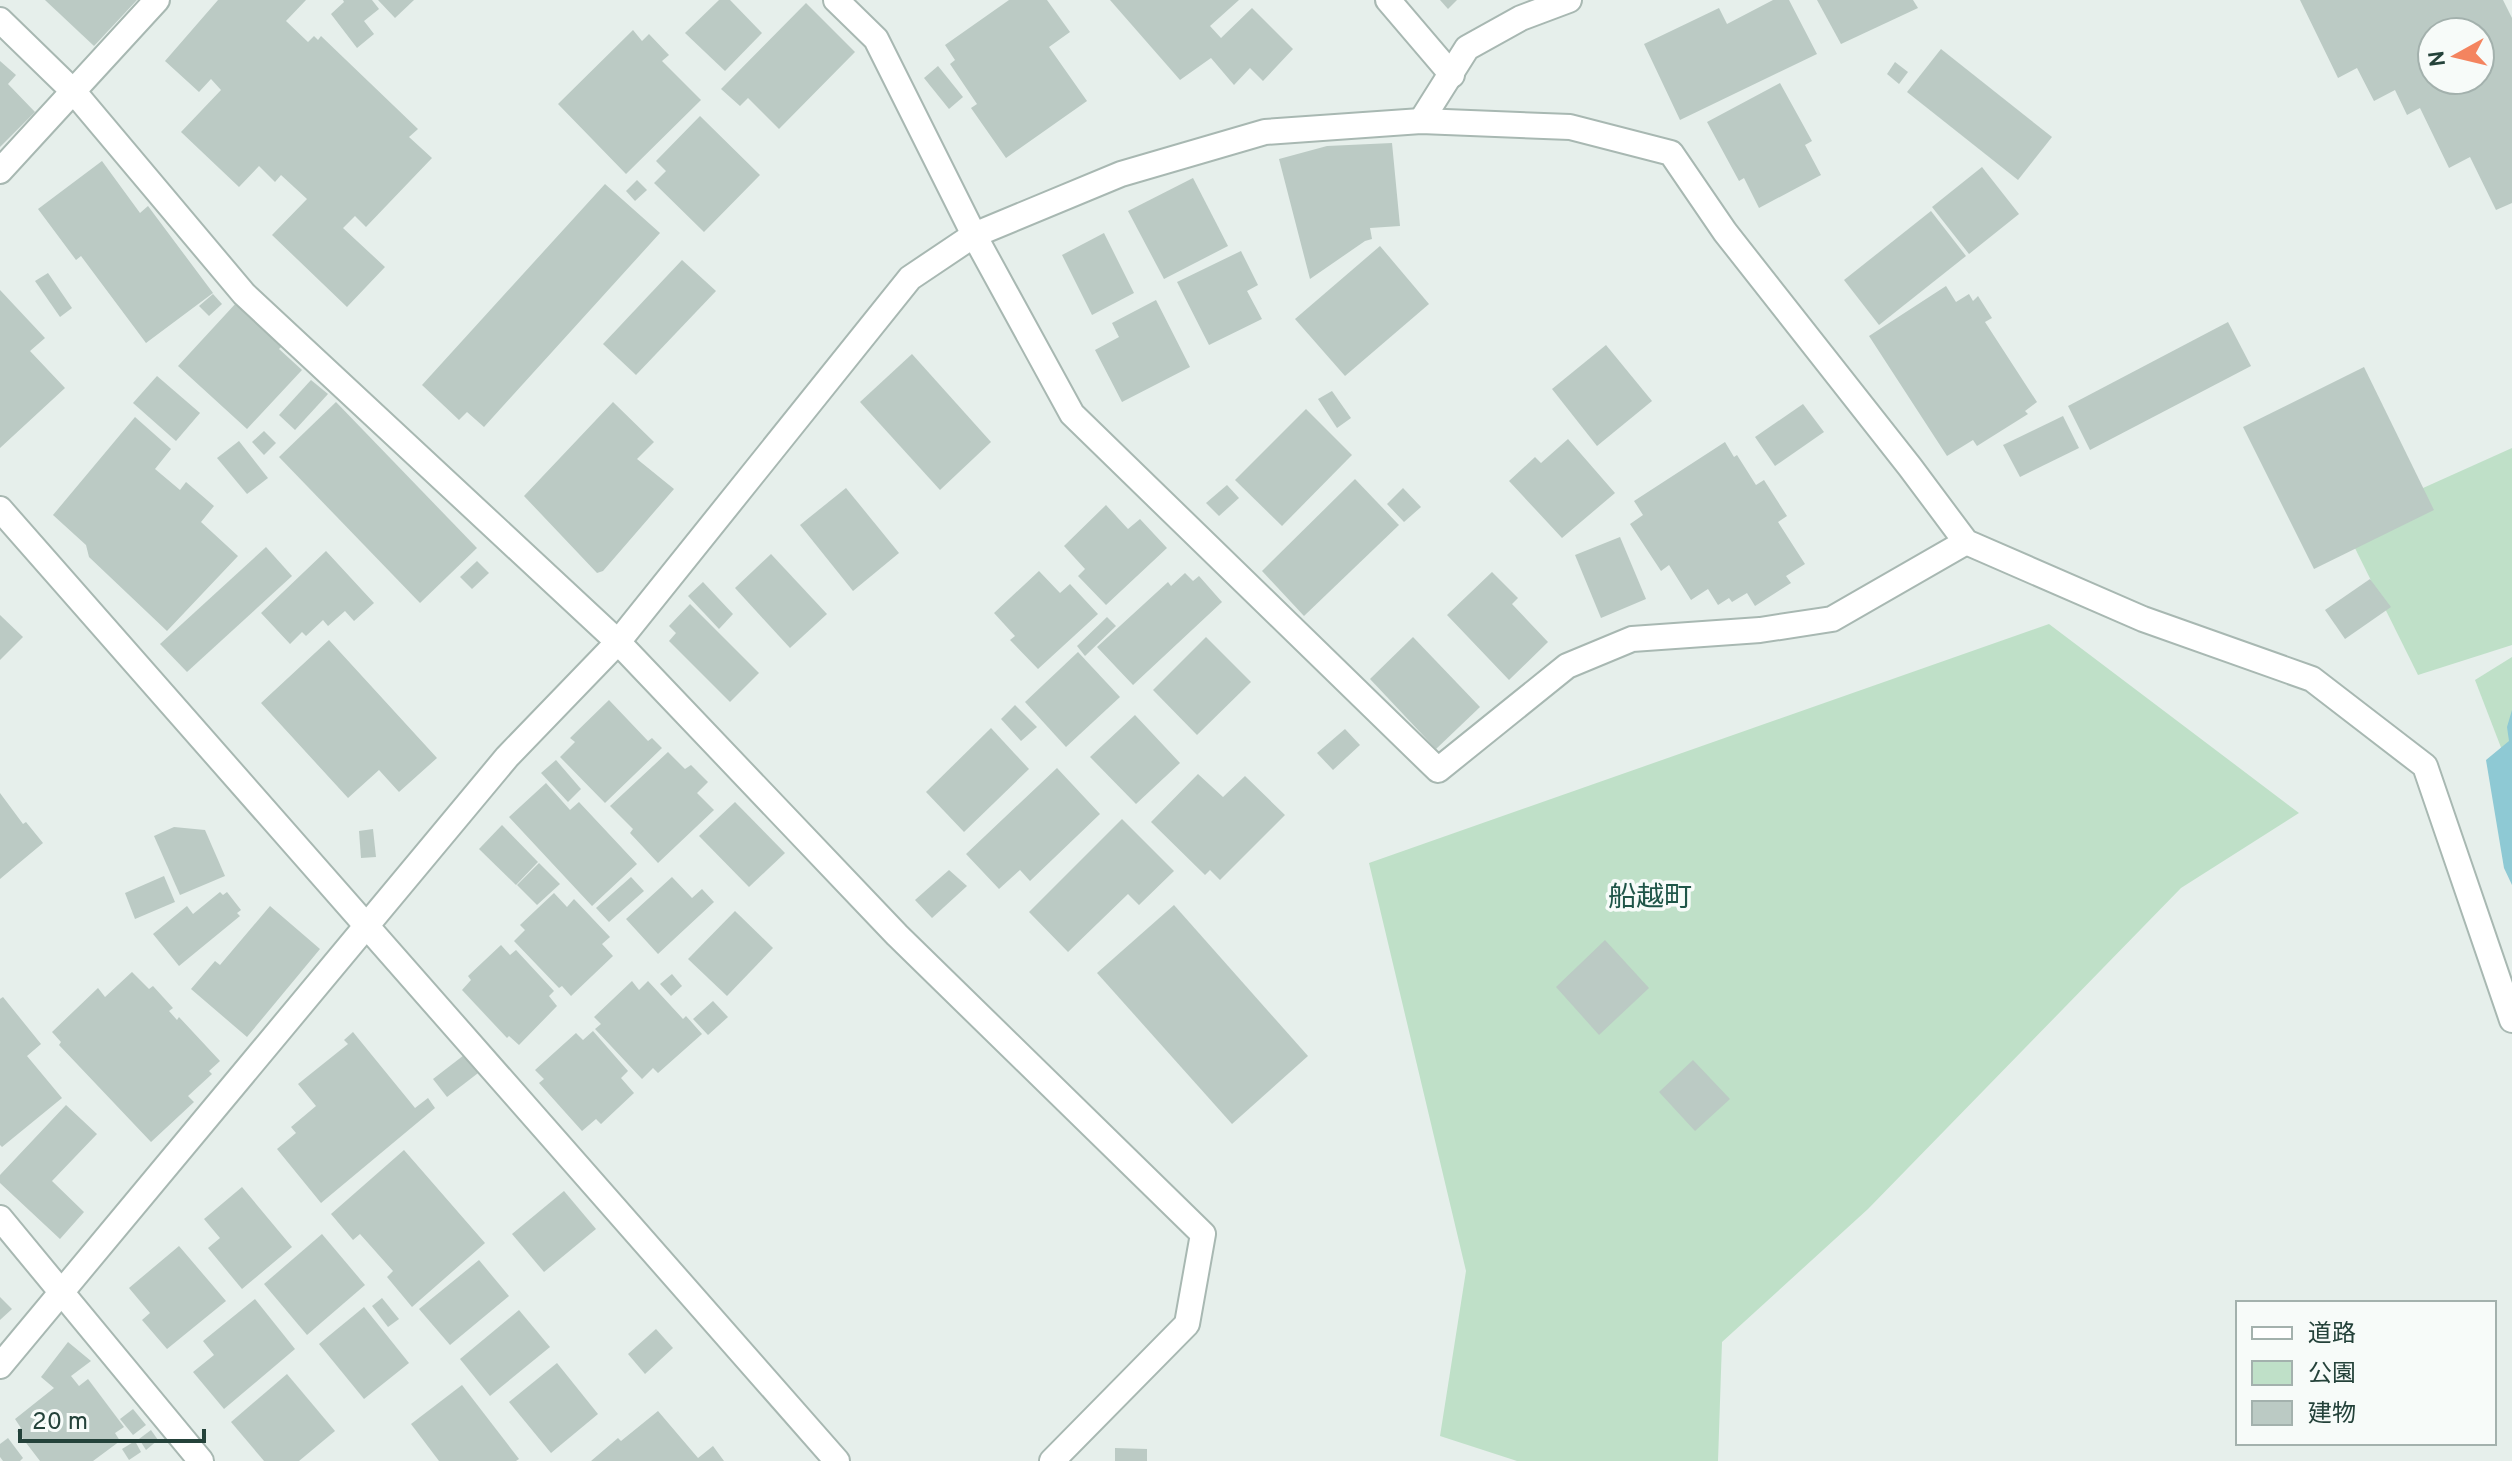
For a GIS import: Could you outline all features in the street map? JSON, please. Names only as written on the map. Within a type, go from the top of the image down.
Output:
[{"type":"street","points":[[0,171],[157,0]]},
{"type":"street","points":[[836,0],[876,39],[974,235],[1072,414],[1438,770],[1567,666],[1632,639],[1760,630],[1832,619],[1966,542]]},
{"type":"street","points":[[1388,0],[1452,75]]},
{"type":"street","points":[[1421,121],[1467,48],[1521,18],[1569,0]]},
{"type":"street","points":[[0,20],[74,92],[244,294],[618,642],[897,935],[1203,1234],[1187,1324],[1052,1461]]},
{"type":"street","points":[[0,1366],[507,757],[618,642],[910,278],[974,235],[1121,174],[1265,132],[1421,121],[1570,127],[1671,153],[1725,232],[1966,542],[2143,619],[2312,679],[2425,766],[2512,1020]]},
{"type":"street","points":[[0,509],[837,1461]]},
{"type":"street","points":[[0,1218],[201,1461]]},
{"type":"green space","points":[[2512,448],[2512,645],[2418,675],[2343,524]]},
{"type":"green space","points":[[2049,624],[2299,813],[2181,888],[1868,1209],[1722,1342],[1718,1461],[1517,1461],[1440,1436],[1466,1271],[1369,863]]},
{"type":"green space","points":[[2512,657],[2512,776],[2475,680]]},
{"type":"water","points":[[2512,710],[2512,885],[2504,868],[2486,760],[2509,741],[2507,727]]},
{"type":"building","points":[[45,0],[137,0],[94,46]]},
{"type":"building","points":[[218,0],[306,0],[286,21],[308,42],[314,36],[318,40],[321,36],[418,129],[409,137],[432,158],[366,227],[355,216],[343,228],[385,267],[347,307],[272,235],[307,199],[281,175],[275,182],[259,166],[239,187],[181,132],[221,90],[211,79],[199,92],[165,61]]},
{"type":"building","points":[[343,0],[372,0],[379,9],[364,21],[374,34],[357,48],[331,14]]},
{"type":"building","points":[[378,0],[414,0],[395,18]]},
{"type":"building","points":[[719,0],[730,0],[762,33],[725,71],[685,33]]},
{"type":"building","points":[[1009,0],[1047,0],[1070,32],[1049,47],[1087,101],[1006,158],[971,108],[977,104],[950,64],[955,60],[945,45]]},
{"type":"building","points":[[1110,0],[1239,0],[1210,26],[1221,38],[1252,8],[1293,49],[1263,81],[1250,68],[1234,85],[1211,58],[1180,80]]},
{"type":"building","points":[[1440,0],[1457,0],[1448,9]]},
{"type":"building","points":[[1773,0],[1789,0],[1817,54],[1680,120],[1644,44],[1719,8],[1727,24]]},
{"type":"building","points":[[1817,0],[1913,0],[1918,8],[1841,44]]},
{"type":"building","points":[[2300,0],[2503,0],[2512,18],[2512,203],[2496,210],[2470,157],[2449,168],[2420,108],[2407,115],[2395,90],[2374,101],[2357,68],[2338,78]]},
{"type":"building","points":[[806,3],[855,52],[779,129],[748,98],[740,106],[721,89]]},
{"type":"building","points":[[633,30],[642,41],[649,34],[669,55],[662,61],[701,100],[626,174],[558,104]]},
{"type":"building","points":[[1941,49],[2052,137],[2018,180],[1907,92]]},
{"type":"building","points":[[0,61],[16,75],[8,84],[35,112],[0,147]]},
{"type":"building","points":[[1895,62],[1908,72],[1899,84],[1887,74]]},
{"type":"building","points":[[938,66],[963,97],[949,109],[924,78]]},
{"type":"building","points":[[1780,83],[1812,141],[1805,145],[1821,175],[1759,208],[1744,178],[1739,181],[1707,122]]},
{"type":"building","points":[[700,116],[760,175],[704,232],[654,183],[666,171],[656,161]]},
{"type":"building","points":[[1392,143],[1400,226],[1370,228],[1372,239],[1310,279],[1279,159],[1327,146]]},
{"type":"building","points":[[102,161],[140,213],[148,206],[213,293],[146,343],[81,256],[76,260],[38,209]]},
{"type":"building","points":[[1982,167],[2019,214],[1969,254],[1932,207]]},
{"type":"building","points":[[1193,178],[1228,246],[1164,279],[1128,211]]},
{"type":"building","points":[[637,180],[647,190],[635,201],[626,191]]},
{"type":"building","points":[[605,184],[660,233],[484,427],[467,412],[459,420],[422,385]]},
{"type":"building","points":[[1931,211],[1966,256],[1879,325],[1844,280]]},
{"type":"building","points":[[1104,233],[1134,293],[1092,315],[1062,255]]},
{"type":"building","points":[[1380,246],[1429,304],[1345,376],[1295,319]]},
{"type":"building","points":[[1241,251],[1258,285],[1247,291],[1262,319],[1209,345],[1177,282]]},
{"type":"building","points":[[682,260],[716,291],[636,375],[603,344]]},
{"type":"building","points":[[48,273],[72,308],[60,317],[35,281]]},
{"type":"building","points":[[1946,286],[1956,302],[1969,294],[1973,301],[1978,296],[1992,318],[1985,322],[2037,402],[2025,411],[2028,414],[1977,446],[1973,440],[1947,456],[1869,336]]},
{"type":"building","points":[[0,290],[45,338],[30,351],[65,388],[0,448]]},
{"type":"building","points":[[213,294],[222,304],[209,316],[199,306]]},
{"type":"building","points":[[1156,300],[1190,367],[1122,402],[1095,350],[1119,337],[1112,323]]},
{"type":"building","points":[[237,302],[283,345],[279,349],[302,370],[247,429],[178,366]]},
{"type":"building","points":[[2228,322],[2251,366],[2090,450],[2068,406]]},
{"type":"building","points":[[1606,345],[1652,401],[1597,446],[1552,389]]},
{"type":"building","points":[[912,354],[991,442],[940,490],[860,402]]},
{"type":"building","points":[[2364,367],[2434,510],[2314,569],[2243,427]]},
{"type":"building","points":[[157,376],[200,413],[176,441],[133,403]]},
{"type":"building","points":[[311,380],[328,394],[295,430],[279,415]]},
{"type":"building","points":[[1332,391],[1351,418],[1337,428],[1318,399]]},
{"type":"building","points":[[336,402],[477,548],[420,603],[279,457]]},
{"type":"building","points":[[613,402],[654,442],[637,459],[674,489],[603,571],[597,573],[524,496]]},
{"type":"building","points":[[1803,404],[1824,432],[1775,466],[1755,437]]},
{"type":"building","points":[[1306,409],[1352,455],[1282,526],[1235,480]]},
{"type":"building","points":[[2063,416],[2079,448],[2020,477],[2003,445]]},
{"type":"building","points":[[135,417],[171,449],[155,469],[180,490],[186,482],[214,506],[201,522],[238,556],[167,631],[89,557],[86,545],[53,515]]},
{"type":"building","points":[[264,431],[276,443],[264,455],[252,442]]},
{"type":"building","points":[[1568,439],[1615,493],[1562,538],[1509,481],[1535,457],[1541,463]]},
{"type":"building","points":[[239,441],[268,478],[247,494],[217,458]]},
{"type":"building","points":[[1725,442],[1756,485],[1764,480],[1787,516],[1778,522],[1805,564],[1786,576],[1791,583],[1755,606],[1747,593],[1732,602],[1729,598],[1718,605],[1708,589],[1691,600],[1669,565],[1661,571],[1630,524],[1643,515],[1634,501]]},
{"type":"building","points":[[1355,479],[1399,525],[1304,616],[1262,571]]},
{"type":"building","points":[[1227,485],[1239,498],[1219,516],[1206,503]]},
{"type":"building","points":[[846,488],[899,553],[853,591],[800,525]]},
{"type":"building","points":[[1403,488],[1421,507],[1404,522],[1387,504]]},
{"type":"building","points":[[1106,505],[1128,529],[1140,519],[1167,548],[1106,605],[1078,576],[1085,569],[1064,546]]},
{"type":"building","points":[[1620,537],[1646,599],[1601,618],[1575,555]]},
{"type":"building","points":[[266,547],[292,576],[187,672],[160,644]]},
{"type":"building","points":[[326,551],[374,603],[354,621],[345,611],[328,626],[323,620],[306,636],[302,632],[290,644],[261,613]]},
{"type":"building","points":[[771,554],[827,614],[790,648],[735,588]]},
{"type":"building","points":[[477,561],[489,573],[472,589],[460,577]]},
{"type":"building","points":[[1039,571],[1060,593],[1070,584],[1098,614],[1038,669],[1010,640],[1015,636],[994,613]]},
{"type":"building","points":[[1492,572],[1518,598],[1512,604],[1548,642],[1509,680],[1447,615]]},
{"type":"building","points":[[1185,573],[1193,581],[1199,576],[1222,602],[1133,685],[1097,647],[1168,582],[1171,586]]},
{"type":"building","points":[[2370,579],[2391,607],[2345,639],[2325,610]]},
{"type":"building","points":[[703,582],[733,614],[719,629],[688,596]]},
{"type":"building","points":[[690,604],[759,673],[730,702],[669,641],[676,633],[669,626]]},
{"type":"building","points":[[0,615],[23,637],[0,660]]},
{"type":"building","points":[[1107,617],[1116,626],[1085,656],[1077,646]]},
{"type":"building","points":[[1206,637],[1251,682],[1197,735],[1153,690]]},
{"type":"building","points":[[1413,637],[1480,707],[1436,749],[1370,679]]},
{"type":"building","points":[[329,640],[437,758],[399,792],[379,770],[348,798],[261,703]]},
{"type":"building","points":[[1078,652],[1120,697],[1066,747],[1025,702]]},
{"type":"building","points":[[609,700],[648,741],[652,738],[662,748],[605,803],[560,757],[575,742],[570,738]]},
{"type":"building","points":[[1015,705],[1037,727],[1021,741],[1001,719]]},
{"type":"building","points":[[1135,715],[1180,763],[1136,804],[1090,757]]},
{"type":"building","points":[[991,728],[1029,769],[964,832],[926,792]]},
{"type":"building","points":[[1345,729],[1360,745],[1333,770],[1317,753]]},
{"type":"building","points":[[668,752],[685,769],[691,765],[708,782],[697,793],[714,810],[658,863],[630,833],[633,829],[610,806]]},
{"type":"building","points":[[556,760],[581,789],[568,802],[541,773]]},
{"type":"building","points":[[1057,768],[1100,814],[1030,881],[1020,870],[999,889],[966,854]]},
{"type":"building","points":[[1198,774],[1223,797],[1245,776],[1285,815],[1220,880],[1210,870],[1205,875],[1151,822]]},
{"type":"building","points":[[546,783],[570,810],[579,802],[637,864],[592,906],[509,817]]},
{"type":"building","points":[[0,793],[23,824],[26,822],[43,843],[0,879]]},
{"type":"building","points":[[735,802],[785,853],[749,887],[699,836]]},
{"type":"building","points":[[1122,819],[1174,871],[1139,905],[1128,894],[1068,952],[1029,912]]},
{"type":"building","points":[[502,825],[538,862],[516,885],[479,849]]},
{"type":"building","points":[[174,827],[205,830],[225,876],[180,895],[154,836]]},
{"type":"building","points":[[373,829],[376,857],[361,858],[359,831]]},
{"type":"building","points":[[539,863],[560,884],[537,905],[517,885]]},
{"type":"building","points":[[949,870],[967,886],[932,918],[915,900]]},
{"type":"building","points":[[164,876],[175,902],[135,919],[125,893]]},
{"type":"building","points":[[631,877],[644,891],[609,922],[596,908]]},
{"type":"building","points":[[672,877],[692,898],[702,889],[714,902],[658,954],[626,919]]},
{"type":"building","points":[[220,892],[223,895],[227,892],[241,910],[237,913],[240,916],[179,966],[153,934],[187,906],[193,914]]},
{"type":"building","points":[[554,893],[567,907],[574,899],[610,937],[602,944],[613,956],[571,996],[562,986],[559,988],[514,941],[525,930],[520,925]]},
{"type":"building","points":[[1174,905],[1308,1056],[1232,1124],[1097,973]]},
{"type":"building","points":[[270,906],[320,949],[247,1037],[191,989],[215,961],[220,965]]},
{"type":"building","points":[[735,911],[773,948],[727,996],[688,959]]},
{"type":"building","points":[[1605,940],[1649,988],[1599,1035],[1556,987]]},
{"type":"building","points":[[501,945],[510,955],[516,950],[554,991],[549,996],[557,1006],[519,1045],[509,1036],[507,1038],[462,990],[471,980],[468,976]]},
{"type":"building","points":[[132,972],[149,989],[153,986],[173,1008],[169,1011],[177,1020],[179,1017],[220,1061],[209,1071],[212,1074],[188,1096],[194,1102],[151,1142],[59,1045],[61,1042],[52,1032],[98,988],[105,997]]},
{"type":"building","points":[[672,974],[682,986],[671,996],[660,984]]},
{"type":"building","points":[[632,981],[639,990],[648,981],[683,1019],[686,1016],[702,1034],[658,1073],[653,1068],[642,1079],[595,1029],[601,1024],[594,1017]]},
{"type":"building","points":[[3,997],[41,1044],[27,1056],[62,1098],[2,1147],[0,999]]},
{"type":"building","points":[[713,1001],[728,1017],[708,1035],[693,1019]]},
{"type":"building","points":[[593,1031],[628,1071],[621,1078],[634,1093],[601,1124],[596,1119],[582,1131],[539,1083],[544,1079],[535,1070],[576,1033],[583,1040]]},
{"type":"building","points":[[353,1032],[415,1108],[428,1098],[435,1108],[321,1203],[277,1149],[296,1133],[291,1127],[316,1106],[298,1084],[348,1044],[344,1040]]},
{"type":"building","points":[[468,1052],[482,1070],[447,1097],[433,1079]]},
{"type":"building","points":[[1693,1060],[1730,1099],[1695,1131],[1659,1092]]},
{"type":"building","points":[[66,1105],[97,1134],[52,1181],[84,1212],[60,1239],[0,1183],[0,1175]]},
{"type":"building","points":[[404,1150],[485,1243],[412,1307],[387,1277],[393,1271],[360,1234],[353,1240],[331,1214]]},
{"type":"building","points":[[242,1187],[292,1247],[242,1289],[208,1248],[220,1238],[204,1219]]},
{"type":"building","points":[[564,1191],[596,1229],[544,1272],[512,1234]]},
{"type":"building","points":[[322,1234],[365,1285],[307,1335],[264,1284]]},
{"type":"building","points":[[179,1246],[226,1301],[167,1349],[142,1320],[150,1313],[129,1288]]},
{"type":"building","points":[[479,1260],[509,1296],[450,1345],[419,1309]]},
{"type":"building","points":[[0,1297],[12,1309],[0,1320]]},
{"type":"building","points":[[382,1298],[399,1319],[388,1327],[372,1306]]},
{"type":"building","points":[[255,1299],[295,1349],[224,1409],[193,1372],[214,1355],[203,1341]]},
{"type":"building","points":[[364,1307],[409,1363],[364,1399],[319,1344]]},
{"type":"building","points":[[519,1310],[550,1347],[490,1396],[460,1359]]},
{"type":"building","points":[[656,1329],[673,1348],[645,1374],[628,1354]]},
{"type":"building","points":[[68,1342],[91,1361],[71,1376],[79,1386],[88,1379],[124,1427],[115,1433],[120,1441],[93,1461],[40,1461],[17,1431],[21,1428],[15,1419],[54,1388],[41,1377]]},
{"type":"building","points":[[557,1363],[598,1414],[551,1453],[509,1402]]},
{"type":"building","points":[[287,1374],[335,1431],[299,1461],[264,1461],[231,1422]]},
{"type":"building","points":[[462,1385],[519,1459],[439,1461],[411,1424]]},
{"type":"building","points":[[133,1409],[146,1425],[133,1435],[120,1419]]},
{"type":"building","points":[[658,1411],[698,1458],[713,1446],[724,1461],[591,1461],[618,1438],[621,1441]]},
{"type":"building","points":[[151,1430],[158,1440],[146,1450],[139,1439]]},
{"type":"building","points":[[8,1438],[23,1458],[20,1461],[3,1461],[0,1457],[0,1444]]},
{"type":"building","points":[[135,1441],[141,1452],[129,1460],[122,1449]]},
{"type":"building","points":[[1115,1448],[1147,1449],[1147,1461],[1115,1461]]},
{"type":"district","name":"船越町","points":[[1650,899]]}]
